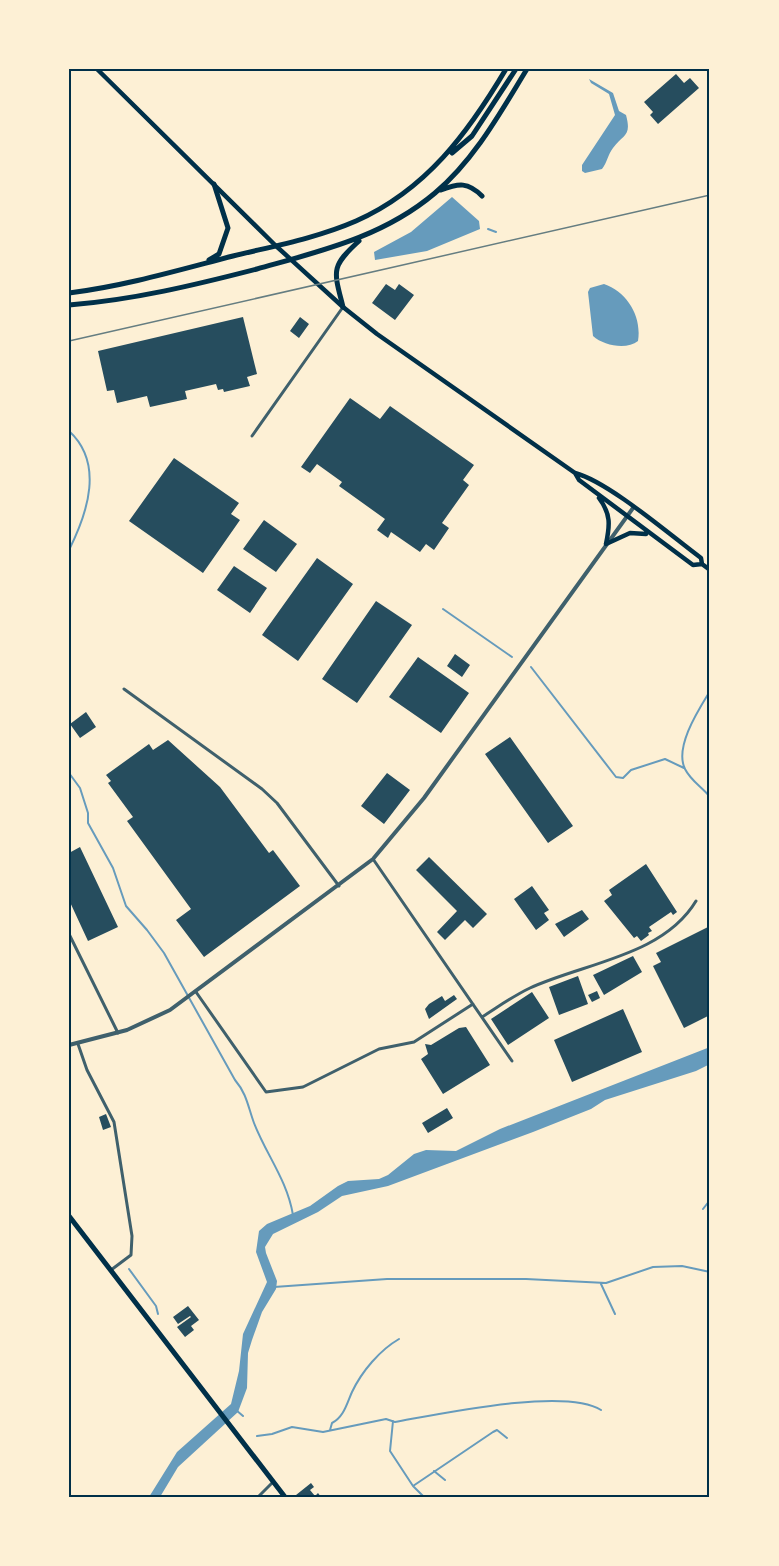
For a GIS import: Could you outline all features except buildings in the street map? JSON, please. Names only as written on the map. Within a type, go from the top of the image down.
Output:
[{"type":"main road","points":[[97,69],[290,260],[343,308],[575,473],[588,476],[633,508],[701,558],[702,564]]},
{"type":"main road","points":[[435,167],[468,130],[506,69]]},
{"type":"main road","points":[[69,293],[129,283],[329,231],[372,213],[409,190],[472,136],[516,69]]},
{"type":"main road","points":[[69,305],[154,294],[290,260],[363,238],[402,218],[437,192],[478,147],[527,69]]},
{"type":"main road","points":[[202,264],[219,254],[227,236],[226,218],[214,184]]},
{"type":"main road","points":[[437,192],[456,184],[466,184],[483,196]]},
{"type":"main road","points":[[343,308],[336,271],[344,254],[363,238]]},
{"type":"main road","points":[[575,473],[579,480],[659,541],[693,565],[702,564],[710,570]]},
{"type":"main road","points":[[594,492],[609,514],[606,544]]},
{"type":"main road","points":[[606,544],[636,532],[642,532],[659,541]]},
{"type":"main road","points":[[69,1216],[285,1497]]},
{"type":"street","points":[[252,436],[343,308]]},
{"type":"street","points":[[69,1045],[118,1033],[154,1019],[187,999],[373,859],[424,798],[633,508]]},
{"type":"street","points":[[124,689],[262,789],[276,803],[339,886]]},
{"type":"street","points":[[373,859],[512,1060]]},
{"type":"street","points":[[482,1017],[531,988],[647,944],[683,919],[696,901]]},
{"type":"street","points":[[69,934],[118,1033]]},
{"type":"street","points":[[196,992],[266,1092],[303,1088],[379,1049],[414,1042],[472,1004]]},
{"type":"street","points":[[78,1044],[87,1071],[114,1122],[132,1230],[131,1255],[110,1270]]},
{"type":"street","points":[[258,1497],[273,1482]]},
{"type":"water","points":[[589,79],[613,93],[619,111],[626,115],[628,127],[611,150],[602,169],[585,173],[582,171],[582,165],[615,115],[609,94],[591,83]]},
{"type":"water","points":[[452,197],[479,221],[480,229],[427,251],[375,260],[374,252],[411,232]]},
{"type":"water","points":[[604,284],[620,293],[635,314],[639,332],[638,341],[633,344],[616,346],[593,336],[588,292],[590,288]]},
{"type":"water","points":[[710,1047],[710,1064],[696,1071],[605,1100],[591,1109],[533,1132],[388,1186],[342,1196],[318,1212],[273,1234],[265,1247],[277,1281],[276,1289],[262,1312],[252,1340],[248,1353],[247,1388],[238,1412],[178,1467],[160,1497],[149,1497],[177,1452],[231,1404],[239,1371],[243,1334],[267,1282],[256,1252],[259,1231],[267,1224],[310,1206],[348,1181],[379,1179],[388,1175],[414,1154],[426,1150],[456,1151],[500,1129]]},
{"type":"waterway","points":[[488,229],[496,232]]},
{"type":"waterway","points":[[69,431],[80,444],[89,473],[87,504],[69,550]]},
{"type":"waterway","points":[[443,609],[512,657]]},
{"type":"waterway","points":[[531,667],[616,777],[623,778],[631,770],[665,759],[684,768]]},
{"type":"waterway","points":[[710,691],[689,728],[682,760],[687,773],[710,797]]},
{"type":"waterway","points":[[69,773],[80,788],[88,813],[88,823],[113,868],[126,906],[164,953],[242,1090],[259,1135],[286,1190],[293,1215]]},
{"type":"waterway","points":[[703,1209],[710,1200]]},
{"type":"waterway","points":[[274,1287],[387,1279],[526,1279],[606,1283],[653,1267],[682,1266],[710,1272]]},
{"type":"waterway","points":[[129,1269],[156,1306],[158,1314]]},
{"type":"waterway","points":[[601,1284],[615,1314]]},
{"type":"waterway","points":[[330,1430],[332,1423],[342,1413],[366,1369],[378,1355],[399,1339]]},
{"type":"waterway","points":[[257,1436],[292,1427],[323,1432],[386,1419],[395,1422],[501,1404],[560,1401],[584,1404],[601,1410]]},
{"type":"waterway","points":[[236,1410],[243,1416]]},
{"type":"waterway","points":[[393,1421],[390,1451],[413,1486],[424,1497]]},
{"type":"waterway","points":[[413,1486],[493,1432],[497,1430],[507,1438]]},
{"type":"waterway","points":[[434,1471],[445,1480]]},
{"type":"tram line","points":[[69,341],[710,195]]}]
